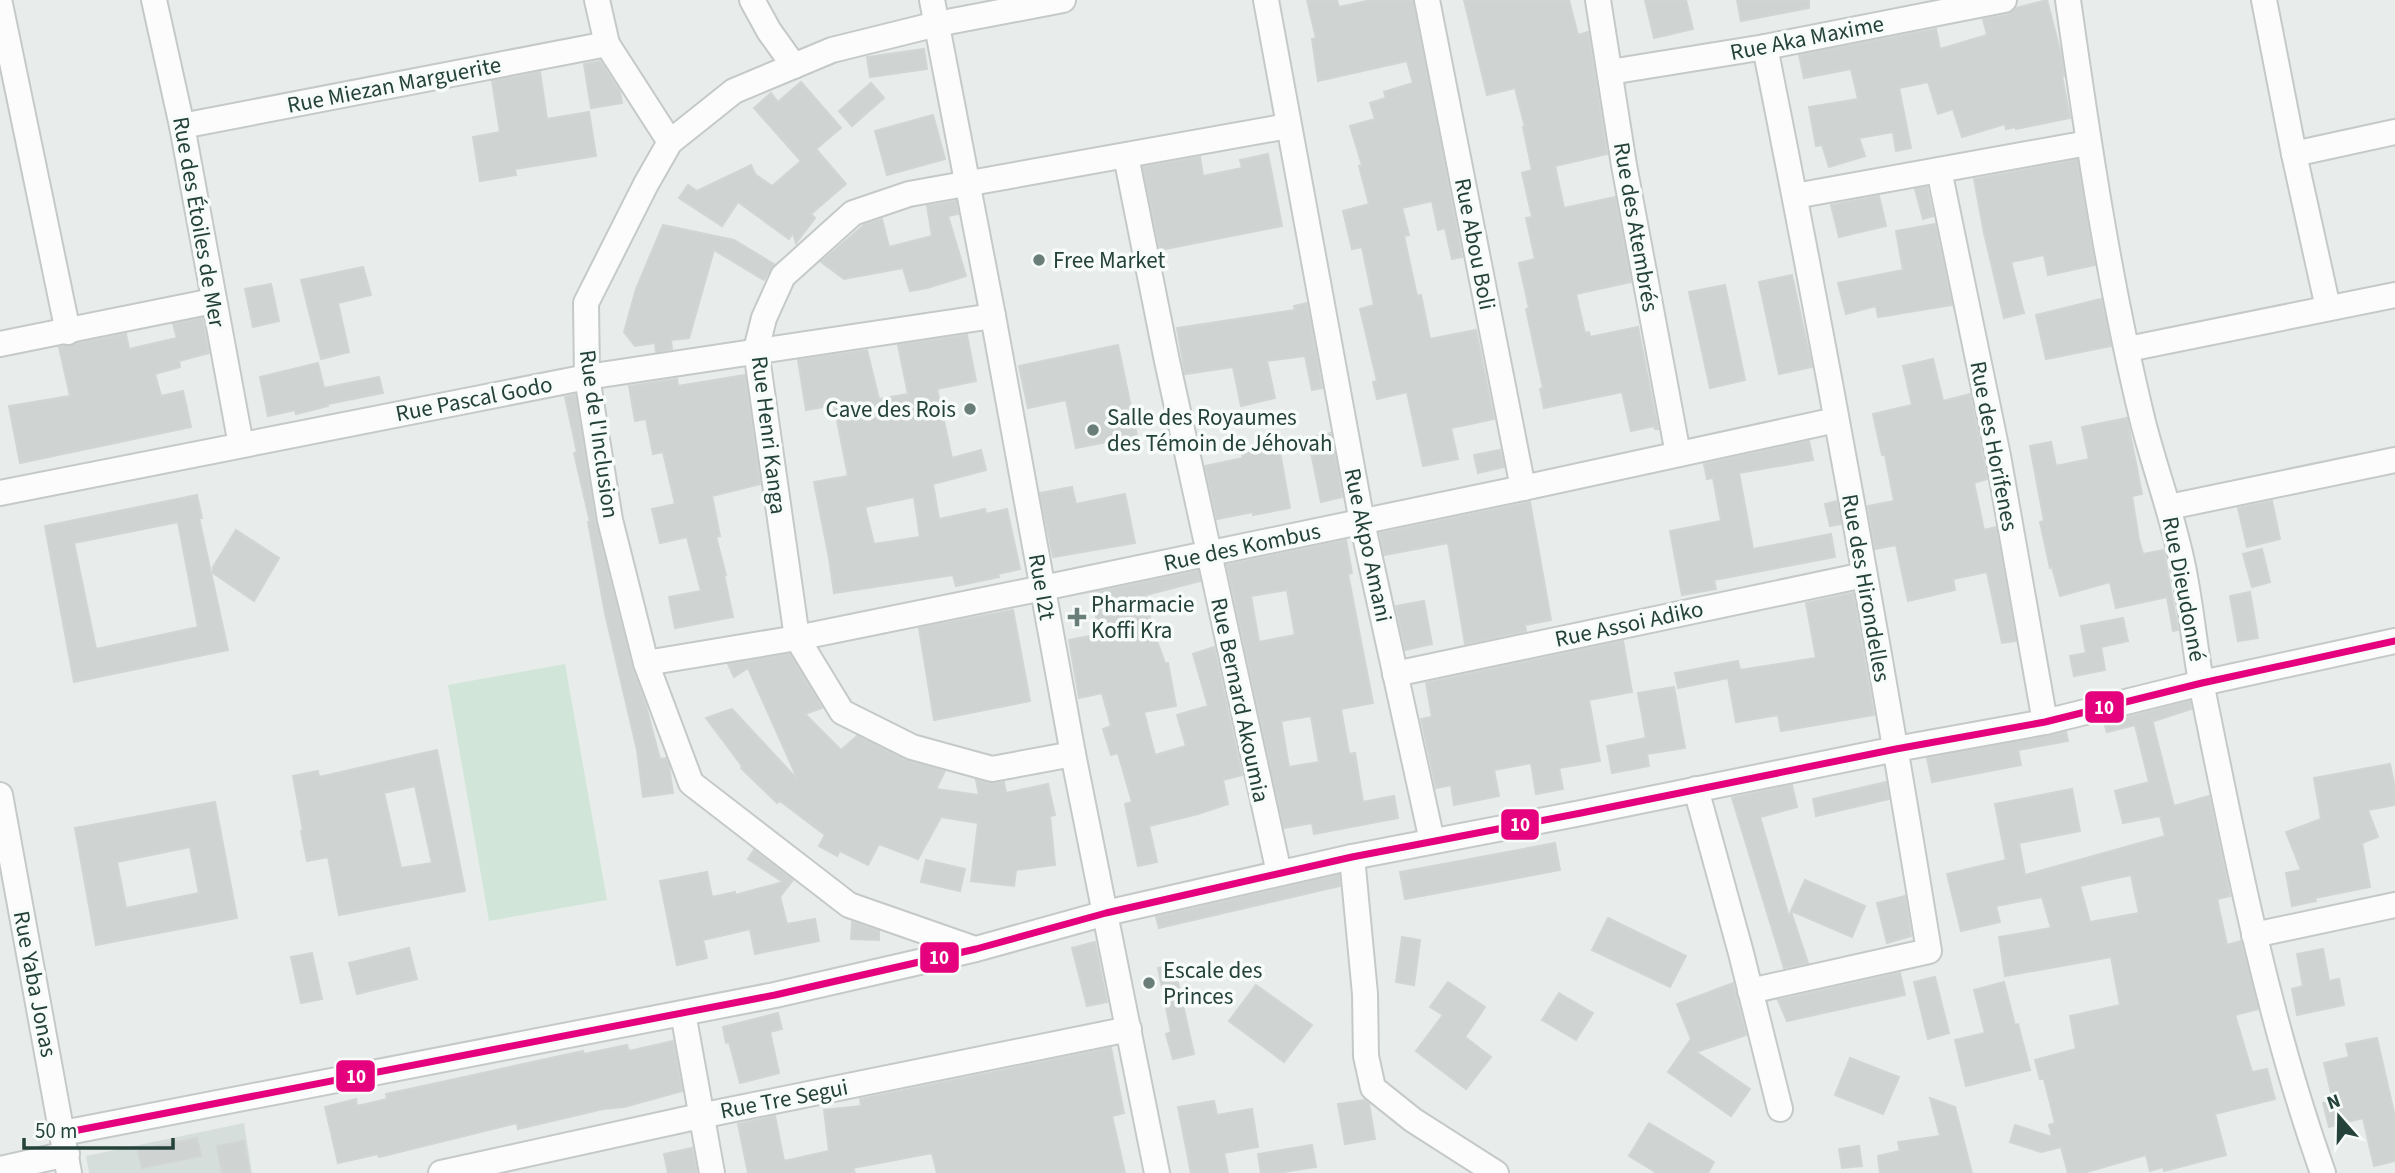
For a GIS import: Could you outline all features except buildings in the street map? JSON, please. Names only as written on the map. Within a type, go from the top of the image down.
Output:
[{"type":"street","name":"Rue des Étoiles de Mer","points":[[154,0],[182,126],[241,445]]},
{"type":"street","points":[[597,0],[607,44],[670,142]]},
{"type":"street","points":[[752,0],[769,31],[794,66]]},
{"type":"street","name":"Rue de l'Inclusion","points":[[976,949],[849,905],[691,783],[646,663],[610,520],[587,377],[586,303],[670,142],[734,91],[832,50],[934,12],[1063,0]]},
{"type":"street","name":"Rue Akpo Amani","points":[[1266,0],[1362,522],[1432,841]]},
{"type":"street","name":"Rue Abou Boli","points":[[1427,0],[1523,488]]},
{"type":"street","name":"Rue des Atembrés","points":[[1598,0],[1624,165],[1678,454]]},
{"type":"street","name":"Rue Aka Maxime","points":[[1610,72],[1765,47],[2004,0]]},
{"type":"street","name":"Rue Dieudonné","points":[[2068,0],[2106,248],[2143,423],[2183,564],[2202,683],[2254,935],[2302,1114],[2323,1173]]},
{"type":"street","points":[[2264,0],[2328,308]]},
{"type":"street","points":[[0,4],[68,332]]},
{"type":"street","name":"Rue I2t","points":[[934,12],[1073,754],[1157,1173]]},
{"type":"street","name":"Rue Miezan Marguerite","points":[[182,126],[607,44]]},
{"type":"street","name":"Rue des Hirondelles","points":[[1750,991],[1929,951],[1896,749],[1795,195],[1765,47]]},
{"type":"street","name":"Rue Henri Kanga","points":[[1073,754],[992,769],[912,747],[842,712],[797,638],[756,350],[764,318],[783,276],[853,214],[909,194],[1288,126]]},
{"type":"street","points":[[2294,154],[2395,132]]},
{"type":"street","points":[[1795,195],[2088,143]]},
{"type":"street","name":"Rue Bernard Akoumia","points":[[1126,156],[1208,554],[1279,873]]},
{"type":"street","name":"Rue des Horifenes","points":[[1939,170],[1997,456],[2045,722]]},
{"type":"street","points":[[2128,349],[2395,295]]},
{"type":"street","points":[[0,344],[213,301]]},
{"type":"street","name":"Rue Pascal Godo","points":[[0,493],[587,377],[993,316]]},
{"type":"street","name":"Rue des Kombus","points":[[646,663],[797,638],[1042,589],[1836,420]]},
{"type":"street","points":[[2169,507],[2395,460]]},
{"type":"street","name":"Rue Assoi Adiko","points":[[1395,674],[1864,575]]},
{"type":"street","points":[[0,1169],[976,949],[1106,913],[1279,873],[1896,749],[2045,722],[2202,683],[2395,641]]},
{"type":"street","points":[[1696,789],[1780,1109]]},
{"type":"street","name":"Rue Yaba Jonas","points":[[0,795],[66,1153]]},
{"type":"street","points":[[1352,857],[1365,994],[1366,1056],[1373,1088],[1413,1120],[1496,1173]]},
{"type":"street","points":[[2254,935],[2395,905]]},
{"type":"street","points":[[683,1013],[712,1173]]},
{"type":"street","name":"Rue Tre Segui","points":[[441,1173],[701,1116],[1129,1029]]},
{"type":"shaded area","points":[[244,1123],[252,1173],[89,1173],[86,1156]]},
{"type":"green space","points":[[565,664],[607,900],[489,921],[448,685]]},
{"type":"transit line","name":"10","points":[[63,1133],[775,995],[976,949],[1106,913],[1352,857],[2045,722],[2202,683],[2395,641]]},
{"type":"place","name":"Free Market","points":[[1039,260]]},
{"type":"place","name":"Cave des Rois","points":[[970,409]]},
{"type":"place","name":"Salle des Royaumes des Témoin de Jéhovah","points":[[1093,430]]},
{"type":"place","name":"Pharmacie Koffi Kra","points":[[1077,617]]},
{"type":"place","name":"Escale des Princes","points":[[1149,983]]}]
